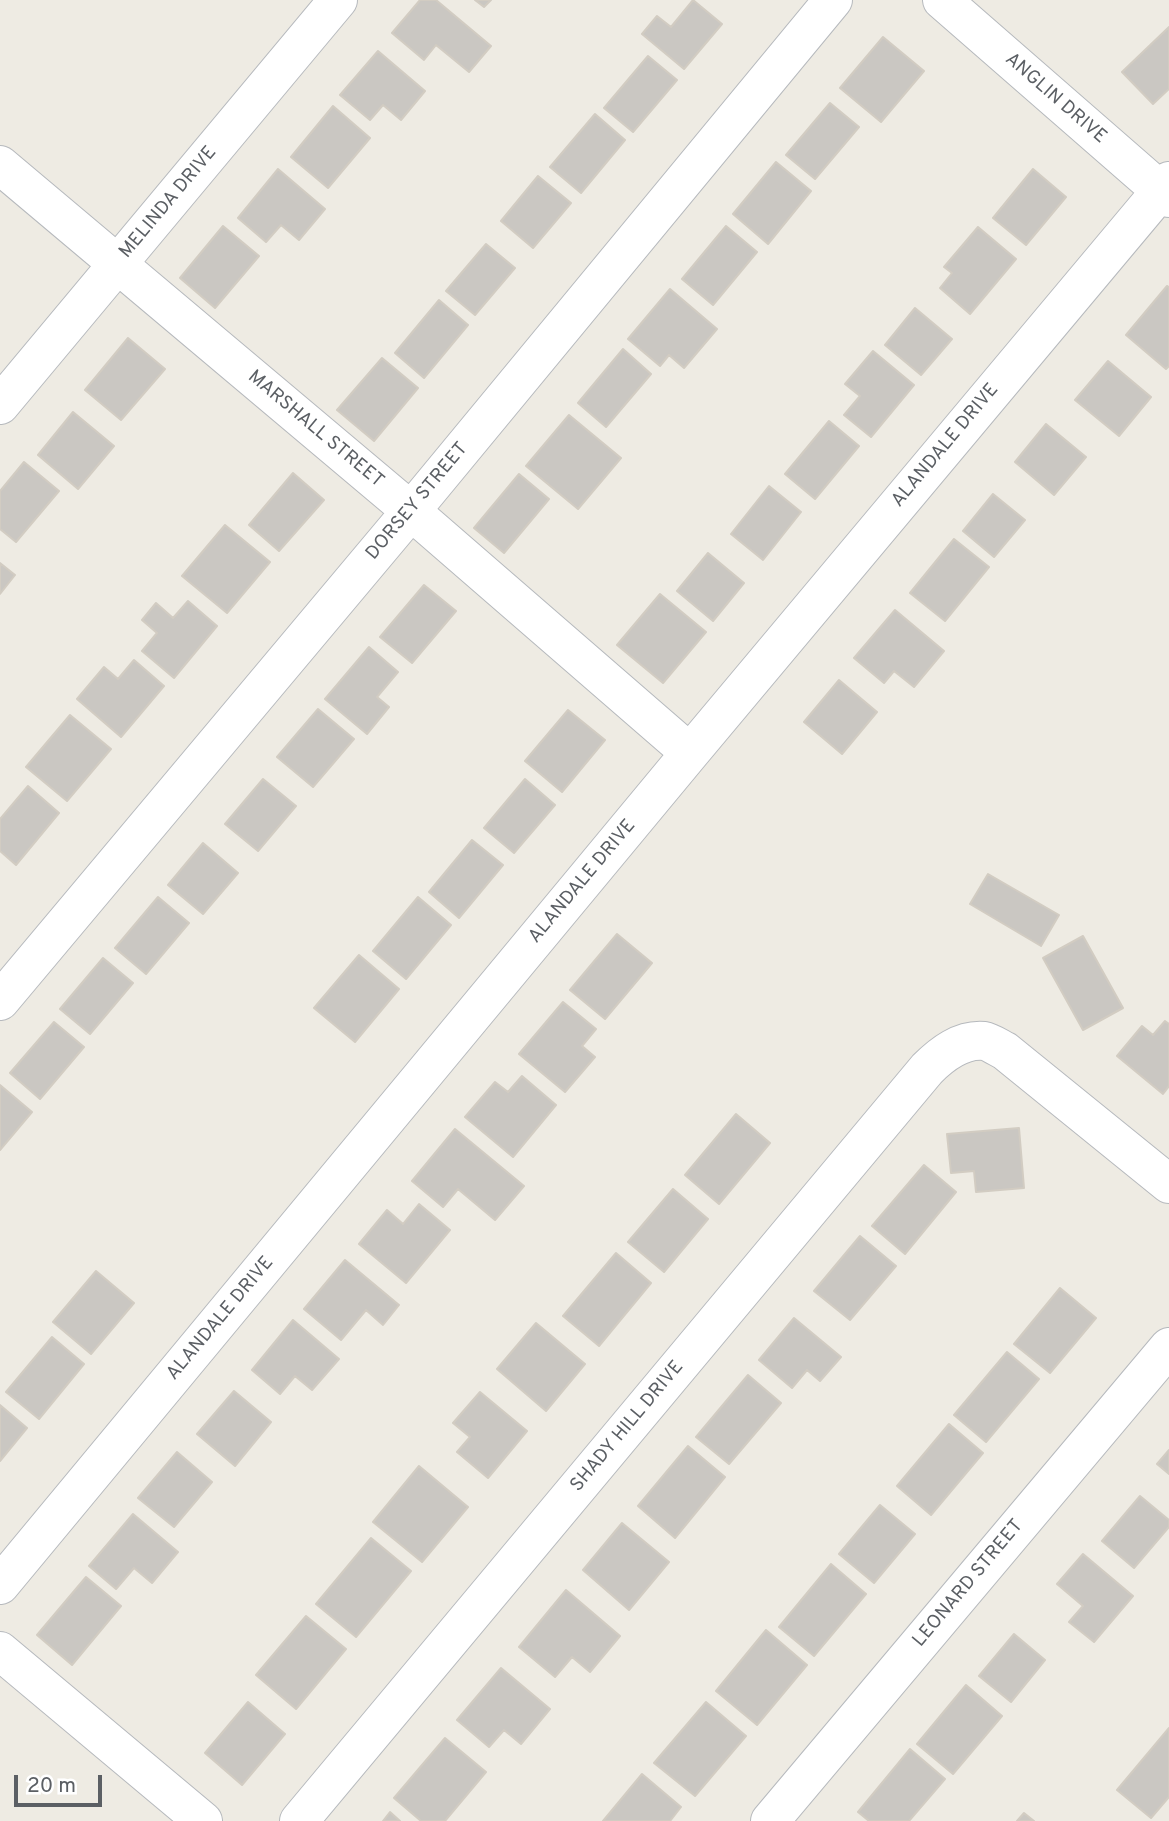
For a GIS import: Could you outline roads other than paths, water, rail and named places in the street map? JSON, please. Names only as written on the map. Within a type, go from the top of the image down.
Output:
[{"type":"street","name":"MELINDA DRIVE","points":[[0,405],[338,0]]},
{"type":"street","name":"DORSEY STREET","points":[[0,1001],[411,511],[833,0]]},
{"type":"street","name":"ANGLIN DRIVE","points":[[942,0],[1166,190]]},
{"type":"street","name":"MARSHALL STREET","points":[[0,165],[411,511],[690,753]]},
{"type":"street","name":"ALANDALE DRIVE","points":[[0,1585],[690,753],[1166,190]]},
{"type":"street","name":"SHADY HILL DRIVE","points":[[299,1821],[927,1069],[944,1053],[965,1043],[985,1041],[1005,1051],[1169,1184]]},
{"type":"street","name":"LEONARD STREET","points":[[770,1821],[1169,1347]]},
{"type":"street","points":[[0,1651],[203,1821]]}]
